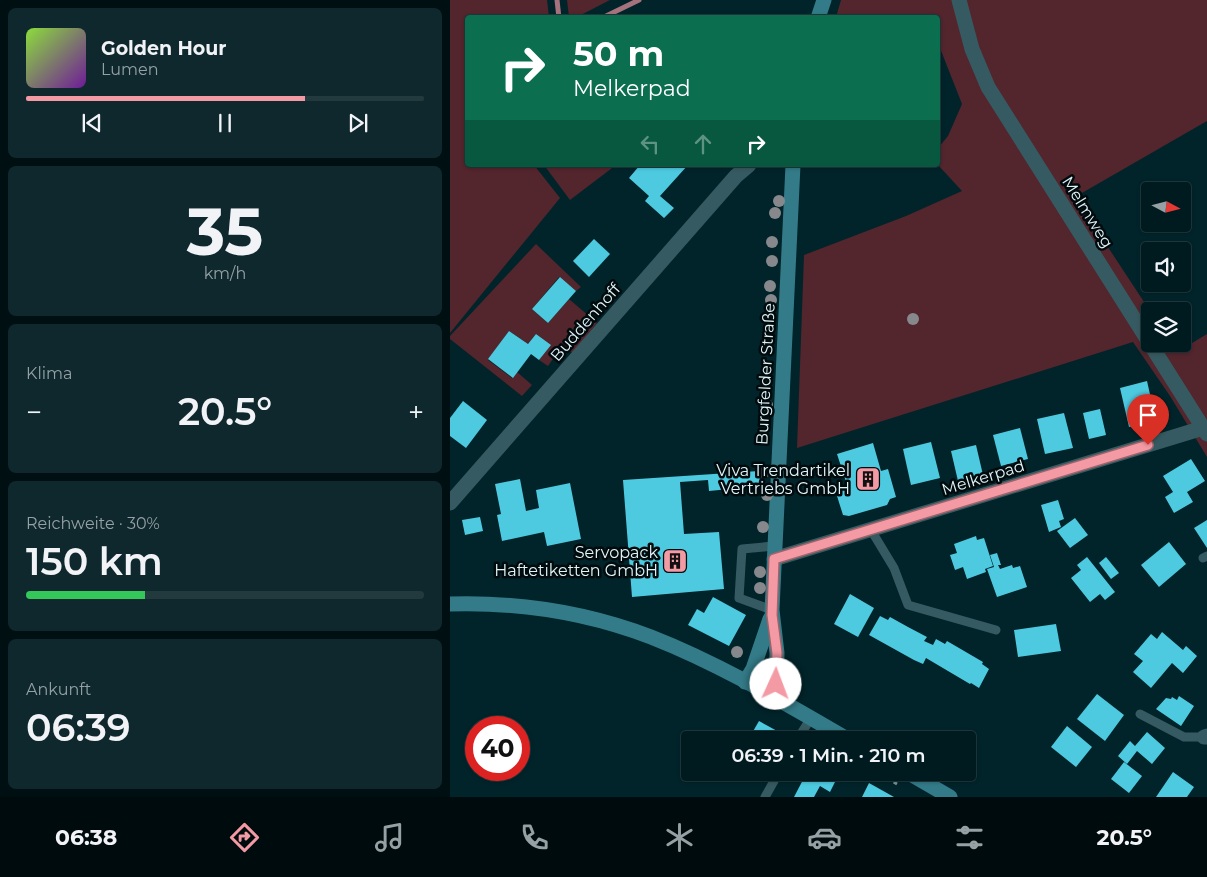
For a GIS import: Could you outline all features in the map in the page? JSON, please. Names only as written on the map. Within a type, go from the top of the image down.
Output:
[{"type":"street","points":[[819,15],[824,0]]},
{"type":"street","name":"Melmweg","points":[[959,0],[972,49],[988,86],[1205,431]]},
{"type":"street","name":"Buddenhoff","points":[[450,503],[736,176],[747,167]]},
{"type":"street","name":"Burgfelder Straße","points":[[776,699],[777,653],[772,612],[793,167]]},
{"type":"street","name":"Melkerpad","points":[[774,552],[872,530],[1205,431]]},
{"type":"street","points":[[450,604],[513,605],[609,623],[650,637],[694,656],[833,731]]},
{"type":"street","name":"Burgfelder Straße","points":[[745,682],[753,669],[772,612]]},
{"type":"street","points":[[922,781],[950,797]]},
{"type":"lane","points":[[872,530],[894,568],[908,604],[996,630]]},
{"type":"lane","points":[[772,612],[739,598],[742,549],[774,552]]},
{"type":"lane","points":[[1140,714],[1184,737],[1206,738]]},
{"type":"lane","points":[[803,731],[811,718]]},
{"type":"lane","points":[[765,797],[774,781]]},
{"type":"shaded area","points":[[450,0],[547,0],[549,15],[465,15],[465,167],[536,167],[560,198],[450,333]]},
{"type":"shaded area","points":[[567,0],[610,0],[581,15],[569,15]]},
{"type":"shaded area","points":[[841,0],[1207,0],[1207,121],[1075,197],[1144,302],[1141,302],[1141,352],[1191,352],[1191,344],[1207,334],[1207,457],[1170,396],[1133,342],[797,448],[804,255],[906,216],[962,191],[940,167],[940,146],[948,136],[962,104],[940,48],[940,15],[837,15]]},
{"type":"shaded area","points":[[545,167],[613,167],[570,200]]},
{"type":"shaded area","points":[[536,244],[581,287],[576,291],[559,277],[532,309],[548,323],[569,299],[597,323],[573,353],[561,347],[548,366],[539,360],[550,345],[536,334],[528,344],[509,331],[488,360],[512,378],[517,372],[532,385],[522,396],[450,339],[450,336]]},
{"type":"building","points":[[638,167],[686,167],[660,196],[674,208],[664,218],[645,201],[649,196],[629,178]]},
{"type":"building","points":[[594,239],[610,254],[589,277],[573,261]]},
{"type":"building","points":[[560,277],[576,291],[548,323],[532,309]]},
{"type":"building","points":[[509,331],[528,344],[536,334],[551,345],[539,360],[531,354],[513,378],[488,359]]},
{"type":"building","points":[[1147,381],[1156,421],[1129,427],[1120,388]]},
{"type":"building","points":[[463,401],[487,420],[466,448],[450,436],[450,418]]},
{"type":"building","points":[[1100,409],[1106,435],[1089,439],[1083,413]]},
{"type":"building","points":[[1064,413],[1073,448],[1045,454],[1037,419]]},
{"type":"building","points":[[1020,428],[1028,459],[1001,466],[993,435]]},
{"type":"building","points":[[931,442],[940,478],[911,485],[903,449]]},
{"type":"building","name":"Viva Trendartikel Vertriebs GmbH","points":[[873,443],[881,471],[888,469],[896,497],[890,499],[887,505],[849,516],[843,515],[837,496],[839,491],[848,488],[837,454]]},
{"type":"building","points":[[976,445],[983,475],[958,481],[951,451]]},
{"type":"building","points":[[1191,459],[1205,481],[1187,492],[1193,502],[1174,513],[1165,497],[1173,492],[1163,476]]},
{"type":"building","name":"Servopack Haftetiketten GmbH","points":[[759,471],[760,486],[709,491],[708,480],[680,482],[684,534],[719,532],[724,589],[632,597],[623,480]]},
{"type":"building","points":[[520,479],[526,511],[539,508],[536,490],[570,483],[581,539],[547,546],[544,532],[502,541],[497,515],[501,514],[495,484]]},
{"type":"building","points":[[1058,500],[1064,519],[1059,521],[1061,527],[1049,532],[1041,505]]},
{"type":"building","points":[[480,517],[483,531],[465,535],[462,520]]},
{"type":"building","points":[[1075,518],[1088,535],[1070,548],[1057,531]]},
{"type":"building","points":[[1207,520],[1207,548],[1194,528]]},
{"type":"building","points":[[976,536],[977,540],[984,538],[993,566],[985,569],[986,572],[967,579],[963,567],[955,570],[950,555],[957,553],[954,544]]},
{"type":"building","points":[[1169,542],[1186,564],[1159,587],[1141,565]]},
{"type":"building","points":[[997,553],[1001,565],[998,565],[1000,569],[1012,565],[1013,568],[1020,566],[1027,587],[997,597],[987,569],[994,567],[990,555]]},
{"type":"building","points":[[1087,557],[1115,592],[1105,600],[1100,594],[1090,602],[1071,578],[1081,570],[1077,565]]},
{"type":"building","points":[[1106,557],[1119,573],[1111,579],[1099,563]]},
{"type":"building","points":[[850,594],[874,608],[858,637],[834,624]]},
{"type":"building","points":[[713,597],[746,615],[729,646],[688,625],[697,609],[704,613]]},
{"type":"building","points":[[880,616],[888,620],[890,617],[927,637],[924,641],[933,645],[936,639],[945,644],[947,641],[983,662],[982,664],[989,669],[979,688],[926,658],[923,664],[869,635]]},
{"type":"building","points":[[1056,624],[1061,651],[1018,657],[1014,630]]},
{"type":"building","points":[[1162,632],[1183,650],[1186,646],[1197,656],[1183,673],[1172,663],[1151,688],[1133,672],[1143,661],[1134,654],[1151,634],[1157,639]]},
{"type":"building","points":[[1097,694],[1124,715],[1105,741],[1077,719]]},
{"type":"building","points":[[1179,696],[1194,706],[1181,726],[1156,709],[1166,698],[1171,699],[1172,697],[1177,700]]},
{"type":"building","points":[[759,721],[777,731],[753,731]]},
{"type":"building","points":[[1067,726],[1092,747],[1076,767],[1051,747]]},
{"type":"building","points":[[1147,732],[1165,748],[1152,764],[1137,751],[1127,764],[1118,756],[1130,741],[1135,746]]},
{"type":"building","points":[[1124,762],[1142,776],[1129,793],[1111,779]]},
{"type":"building","points":[[1173,772],[1194,787],[1187,797],[1156,797]]},
{"type":"building","points":[[802,781],[836,781],[830,792],[820,786],[814,797],[794,797]]},
{"type":"building","points":[[869,783],[894,797],[862,797]]},
{"type":"waterway","points":[[557,0],[559,15]]},
{"type":"waterway","points":[[608,15],[639,0]]},
{"type":"place","name":"Viva Trendartikel Vertriebs GmbH","points":[[868,479]]},
{"type":"place","name":"Servopack Haftetiketten GmbH","points":[[675,561]]},
{"type":"route","points":[[776,684],[777,653],[772,615],[774,559],[1148,445]]}]
